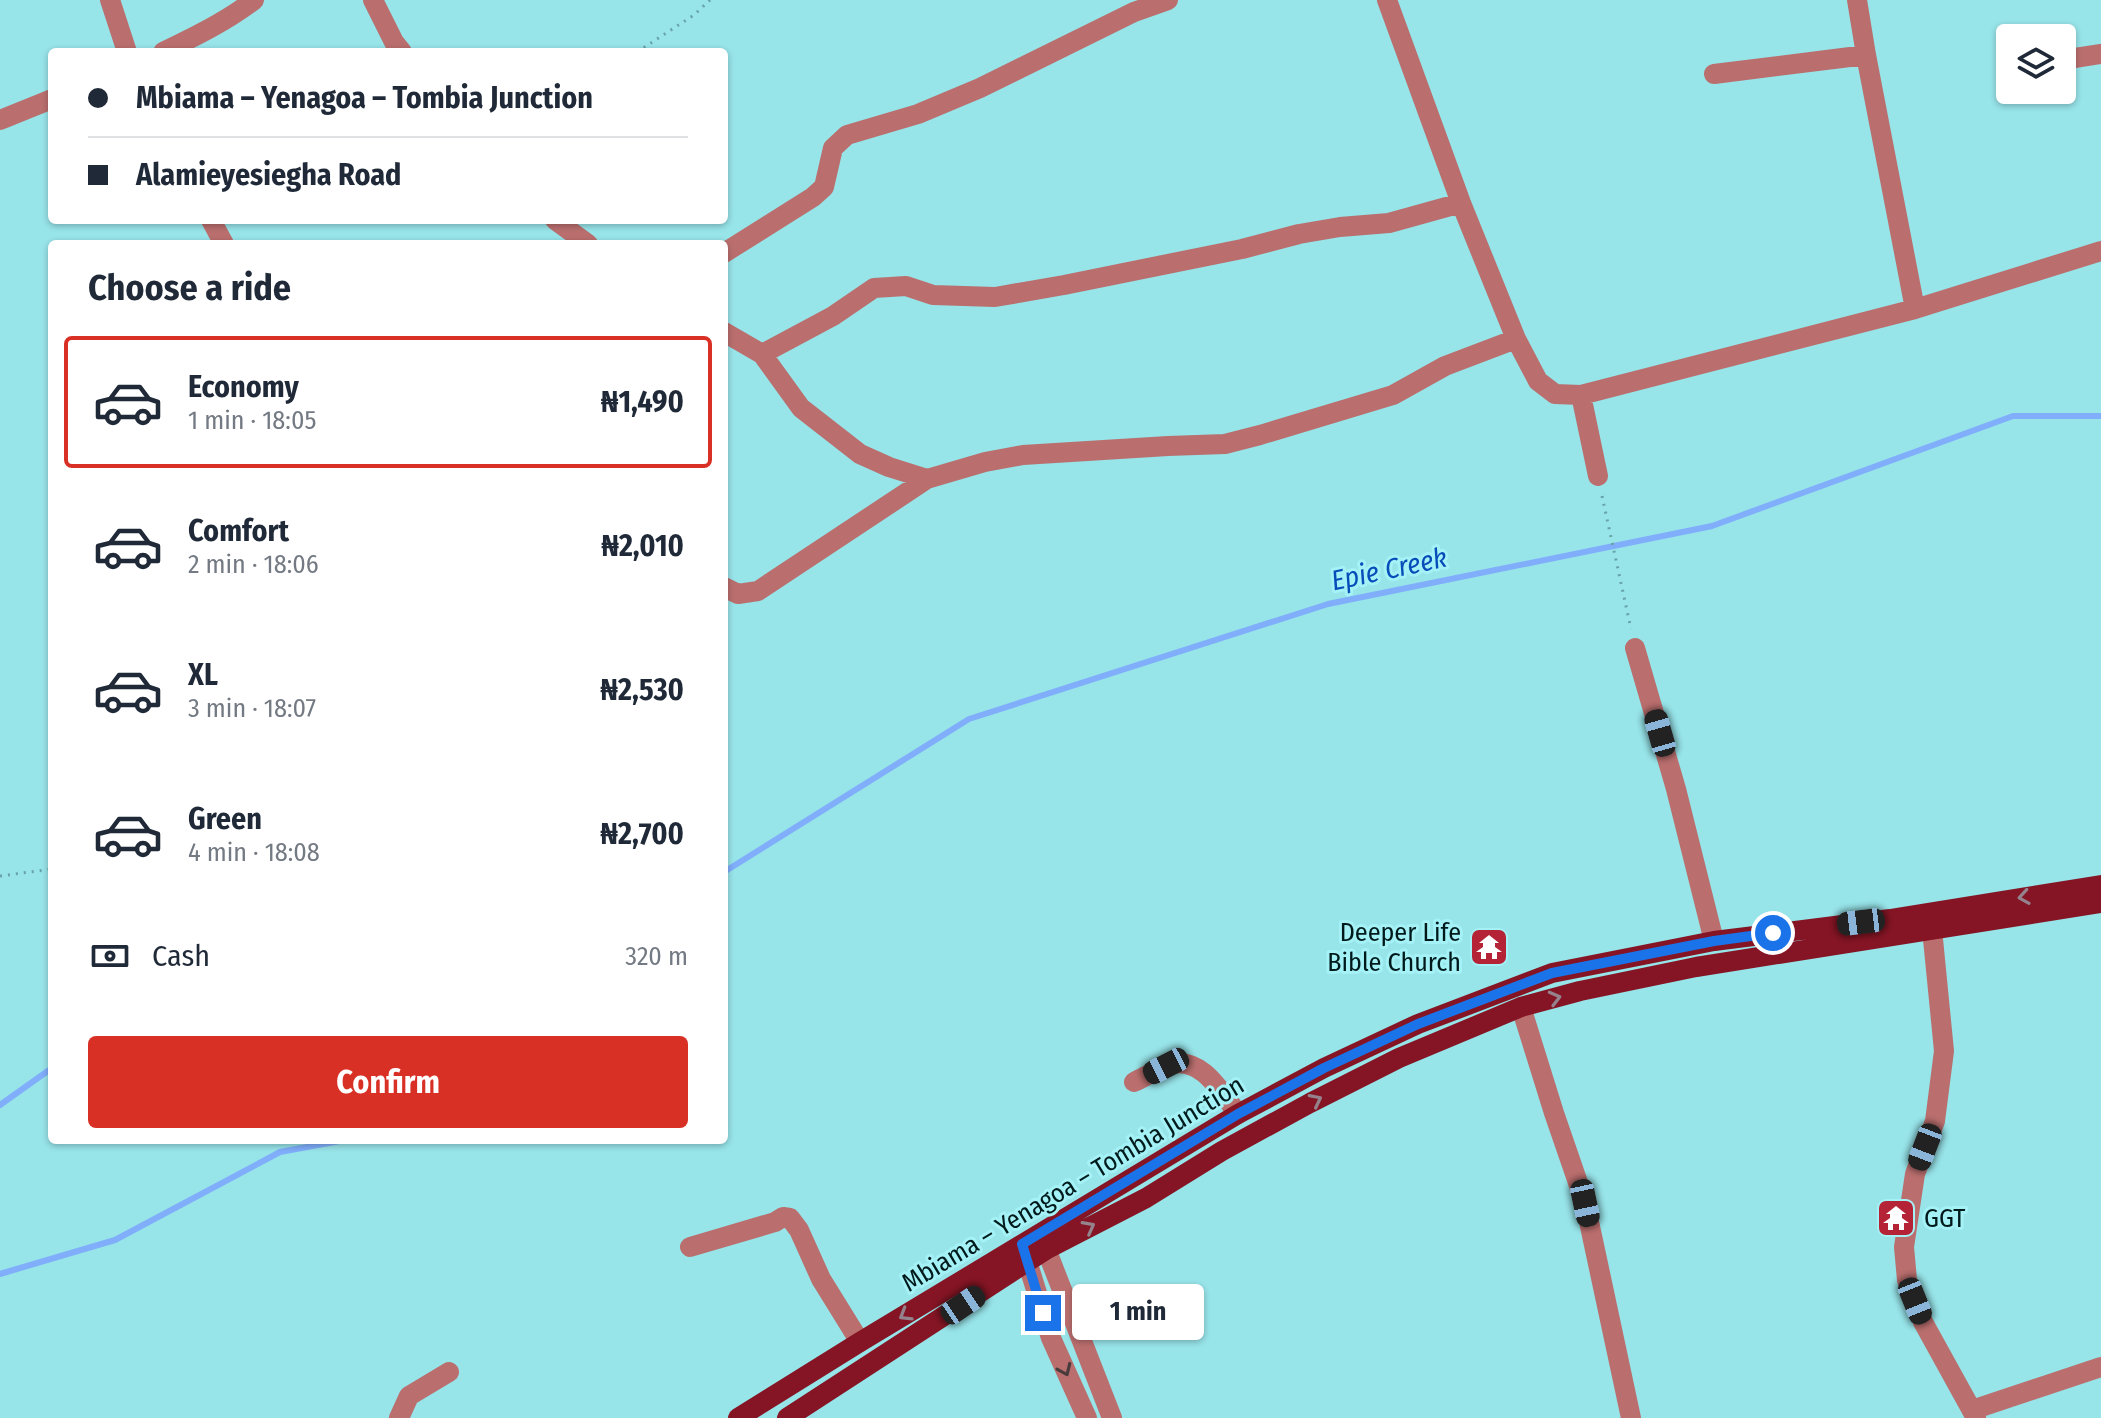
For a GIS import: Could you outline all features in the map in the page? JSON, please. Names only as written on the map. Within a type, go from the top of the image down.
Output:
[{"type":"main road","name":"Mbiama – Yenagoa – Tombia Junction","points":[[787,1418],[1034,1247],[1238,1114],[1324,1068],[1418,1024],[1552,973],[1714,941],[1890,919],[2101,885]]},
{"type":"main road","name":"Mbiama – Yenagoa – Tombia Junction","points":[[738,1418],[860,1342],[1034,1247],[1146,1198],[1222,1151],[1399,1058],[1521,1007],[1580,991],[1696,967],[2101,903]]},
{"type":"street","points":[[110,0],[126,48]]},
{"type":"street","points":[[171,48],[254,0]]},
{"type":"street","points":[[373,0],[400,48]]},
{"type":"street","points":[[728,250],[824,187],[833,148],[847,135],[918,114],[980,88],[1134,12],[1168,0]]},
{"type":"street","points":[[1387,0],[1461,203],[1516,339],[1538,381],[1555,394],[1581,395],[1915,309],[2101,251]]},
{"type":"street","points":[[1857,0],[1915,309]]},
{"type":"street","points":[[2076,58],[2101,54]]},
{"type":"street","points":[[1714,74],[1866,55]]},
{"type":"street","points":[[0,120],[48,101]]},
{"type":"street","points":[[762,354],[833,316],[874,288],[906,286],[933,295],[995,297],[1242,249],[1299,234],[1389,223],[1461,203]]},
{"type":"street","points":[[560,224],[582,240]]},
{"type":"street","points":[[728,334],[762,354],[801,408],[860,454],[927,479]]},
{"type":"street","points":[[728,589],[738,594],[758,591],[927,479],[985,462],[1023,455],[1225,444],[1393,395],[1445,366],[1516,339]]},
{"type":"street","points":[[1581,395],[1598,476]]},
{"type":"street","points":[[1635,648],[1676,789],[1714,941]]},
{"type":"street","points":[[1932,929],[1944,1051],[1935,1121],[1915,1174],[1904,1247],[1907,1280],[1923,1322],[1974,1414],[2101,1367]]},
{"type":"street","points":[[1521,1007],[1585,1203],[1631,1418]]},
{"type":"street","points":[[1134,1082],[1166,1066],[1189,1064],[1209,1077],[1238,1114]]},
{"type":"street","points":[[690,1247],[783,1217],[790,1218],[799,1230],[821,1279],[860,1342]]},
{"type":"street","points":[[1034,1247],[1051,1338],[1087,1418]]},
{"type":"street","points":[[1034,1247],[1112,1418]]},
{"type":"street","points":[[399,1418],[409,1396],[449,1372]]},
{"type":"path","points":[[643,48],[694,15],[710,0]]},
{"type":"path","points":[[1598,476],[1635,648]]},
{"type":"path","points":[[0,876],[48,870]]},
{"type":"waterway","name":"Epie Creek","points":[[728,870],[969,719],[1328,604],[1712,526],[2013,416],[2101,416]]},
{"type":"waterway","name":"Epie Creek","points":[[0,1105],[48,1071]]},
{"type":"waterway","points":[[0,1274],[115,1240],[280,1152],[323,1144]]},
{"type":"place","name":"Deeper Life Bible Church","points":[[1489,947]]},
{"type":"place","name":"GGT","points":[[1896,1218]]},
{"type":"route","points":[[1043,1313],[1022,1244],[1238,1114],[1324,1068],[1418,1024],[1552,973],[1714,941],[1773,933]]}]
